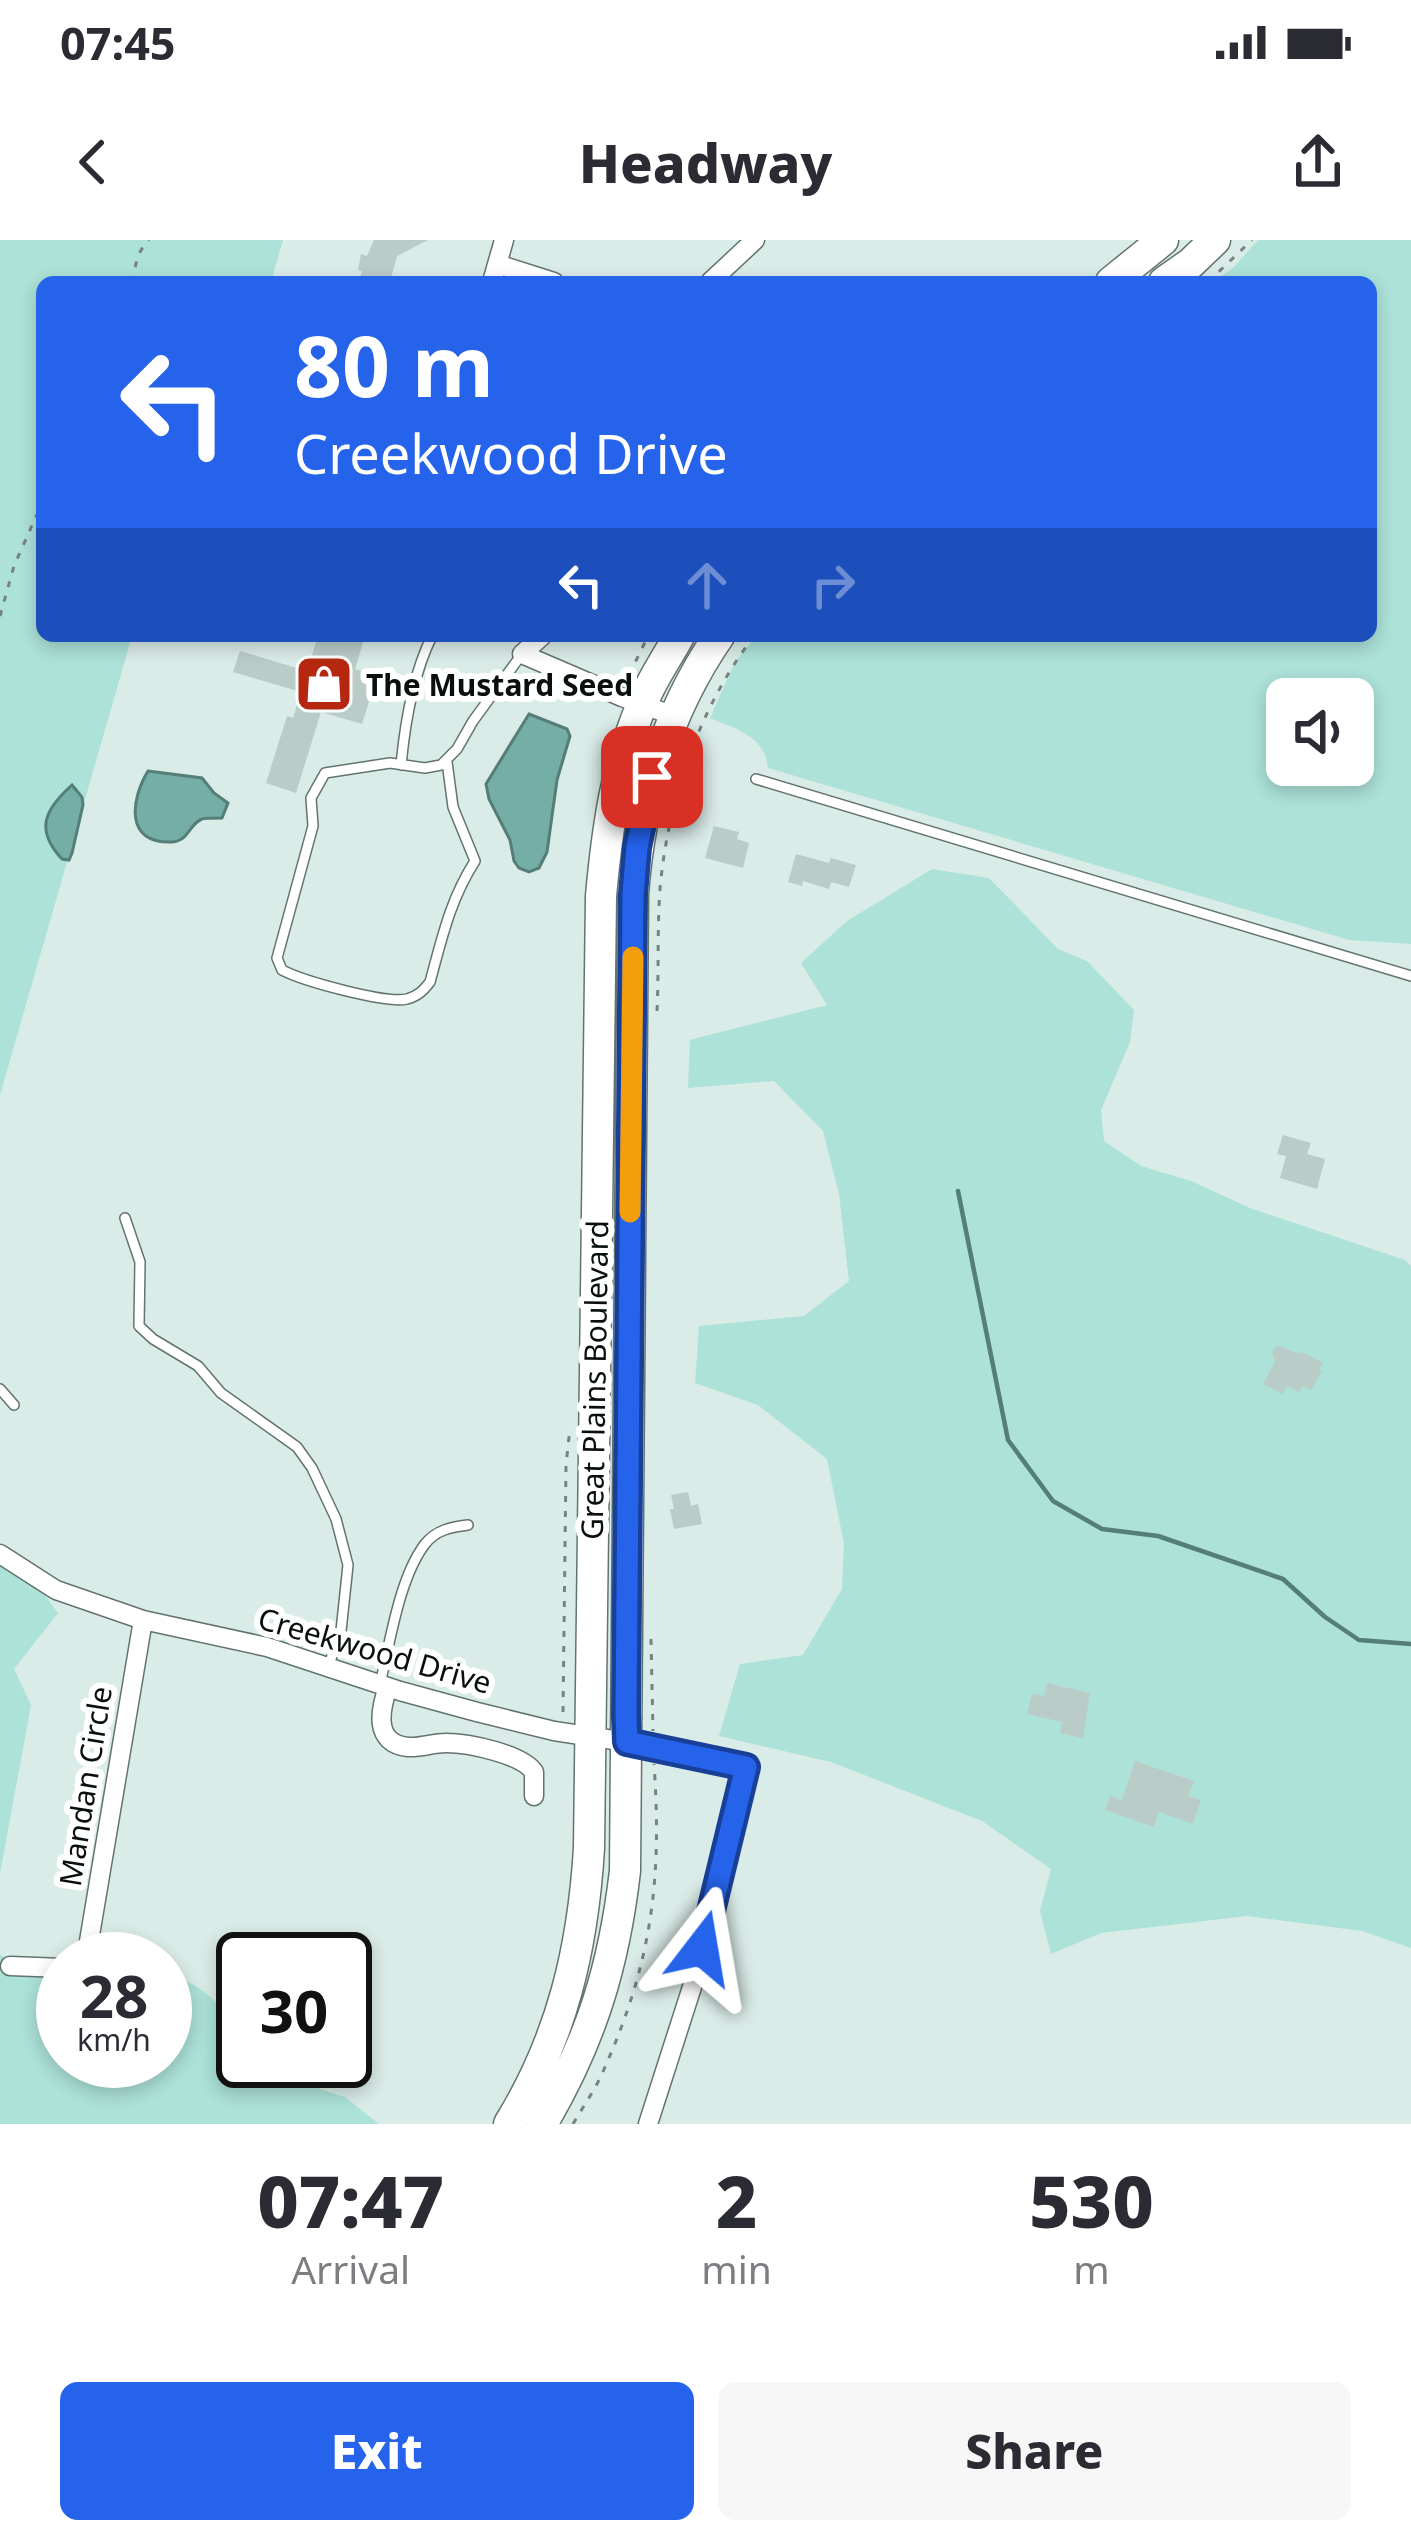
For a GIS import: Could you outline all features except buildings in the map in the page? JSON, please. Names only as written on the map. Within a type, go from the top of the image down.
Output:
[{"type":"main road","points":[[1118,276],[1163,240]]},
{"type":"main road","points":[[1172,276],[1215,240]]},
{"type":"main road","name":"Great Plains Boulevard","points":[[508,2124],[544,2057],[576,1961],[588,1871],[601,896],[613,799],[642,704],[676,642]]},
{"type":"main road","name":"Great Plains Boulevard","points":[[542,2124],[581,2049],[612,1960],[640,1744],[633,894],[637,847],[659,754],[674,716],[715,642]]},
{"type":"street","points":[[494,273],[504,240]]},
{"type":"street","points":[[716,276],[755,240]]},
{"type":"street","points":[[535,642],[522,653],[674,716]]},
{"type":"street","name":"Creekwood Drive","points":[[0,1554],[56,1590],[143,1620],[267,1647],[477,1712],[746,1767],[692,1987],[649,2124]]},
{"type":"street","name":"Mandan Circle","points":[[91,1932],[143,1620]]},
{"type":"street","points":[[384,1686],[380,1721],[391,1740],[406,1747],[464,1745],[523,1760],[534,1772],[534,1796]]},
{"type":"street","points":[[10,1966],[36,1967]]},
{"type":"lane","points":[[401,765],[404,733],[429,642]]},
{"type":"lane","points":[[447,762],[453,807],[475,862],[461,881],[430,982],[422,992],[400,1001],[282,970],[277,958],[313,826],[314,787],[325,773],[390,763],[425,769],[447,762],[522,653]]},
{"type":"lane","points":[[756,779],[1411,976]]},
{"type":"lane","points":[[125,1218],[140,1262],[139,1326],[198,1366],[220,1394],[297,1447],[336,1519],[348,1565],[341,1630],[328,1667]]},
{"type":"lane","points":[[0,1389],[14,1405]]},
{"type":"lane","points":[[384,1686],[410,1572],[426,1542],[446,1527],[468,1525]]},
{"type":"path","points":[[134,276],[136,261],[149,240]]},
{"type":"path","points":[[1214,276],[1252,240]]},
{"type":"path","points":[[0,616],[14,566],[36,516]]},
{"type":"path","points":[[656,1018],[662,868],[682,778],[717,691],[750,642]]},
{"type":"path","points":[[640,1744],[651,1627]]},
{"type":"shaded area","points":[[0,240],[283,240],[273,276],[36,276],[36,642],[130,642],[0,1095]]},
{"type":"shaded area","points":[[1258,240],[1411,240],[1411,944],[1349,940],[768,768],[755,741],[710,718],[735,662],[751,642],[1377,642],[1377,276],[1221,276]]},
{"type":"shaded area","points":[[529,714],[567,729],[570,736],[557,780],[547,852],[539,868],[529,872],[514,861],[486,784]]},
{"type":"shaded area","points":[[148,771],[202,778],[228,803],[222,818],[202,819],[178,841],[146,836],[139,828],[135,806]]},
{"type":"shaded area","points":[[72,785],[83,805],[69,860],[62,859],[48,839],[46,821]]},
{"type":"shaded area","points":[[932,869],[989,878],[1058,949],[1087,961],[1134,1010],[1130,1042],[1101,1110],[1104,1141],[1141,1166],[1411,1266],[1411,1948],[1362,1931],[1247,1916],[1101,1933],[1051,1954],[1040,1911],[1051,1869],[982,1821],[831,1762],[719,1736],[740,1664],[803,1655],[842,1589],[844,1544],[827,1459],[758,1405],[695,1383],[699,1326],[804,1316],[849,1281],[839,1194],[823,1131],[774,1081],[688,1088],[690,1040],[827,1005],[801,963],[847,921]]},
{"type":"shaded area","points":[[0,1562],[27,1571],[58,1613],[14,1669],[31,1705],[0,1874]]},
{"type":"shaded area","points":[[0,1955],[36,1974],[36,2088],[192,2088],[192,1984],[216,2002],[216,2088],[317,2088],[345,2097],[379,2124],[0,2124]]},
{"type":"waterway","points":[[958,1191],[1008,1440],[1053,1501],[1102,1529],[1158,1536],[1283,1579],[1359,1640],[1411,1644]]},
{"type":"slow traffic","points":[[630,1212],[633,957]]},
{"type":"place","name":"The Mustard Seed","points":[[324,684]]},
{"type":"route","points":[[652,777],[633,894],[627,1742],[746,1767],[702,1948]]}]
